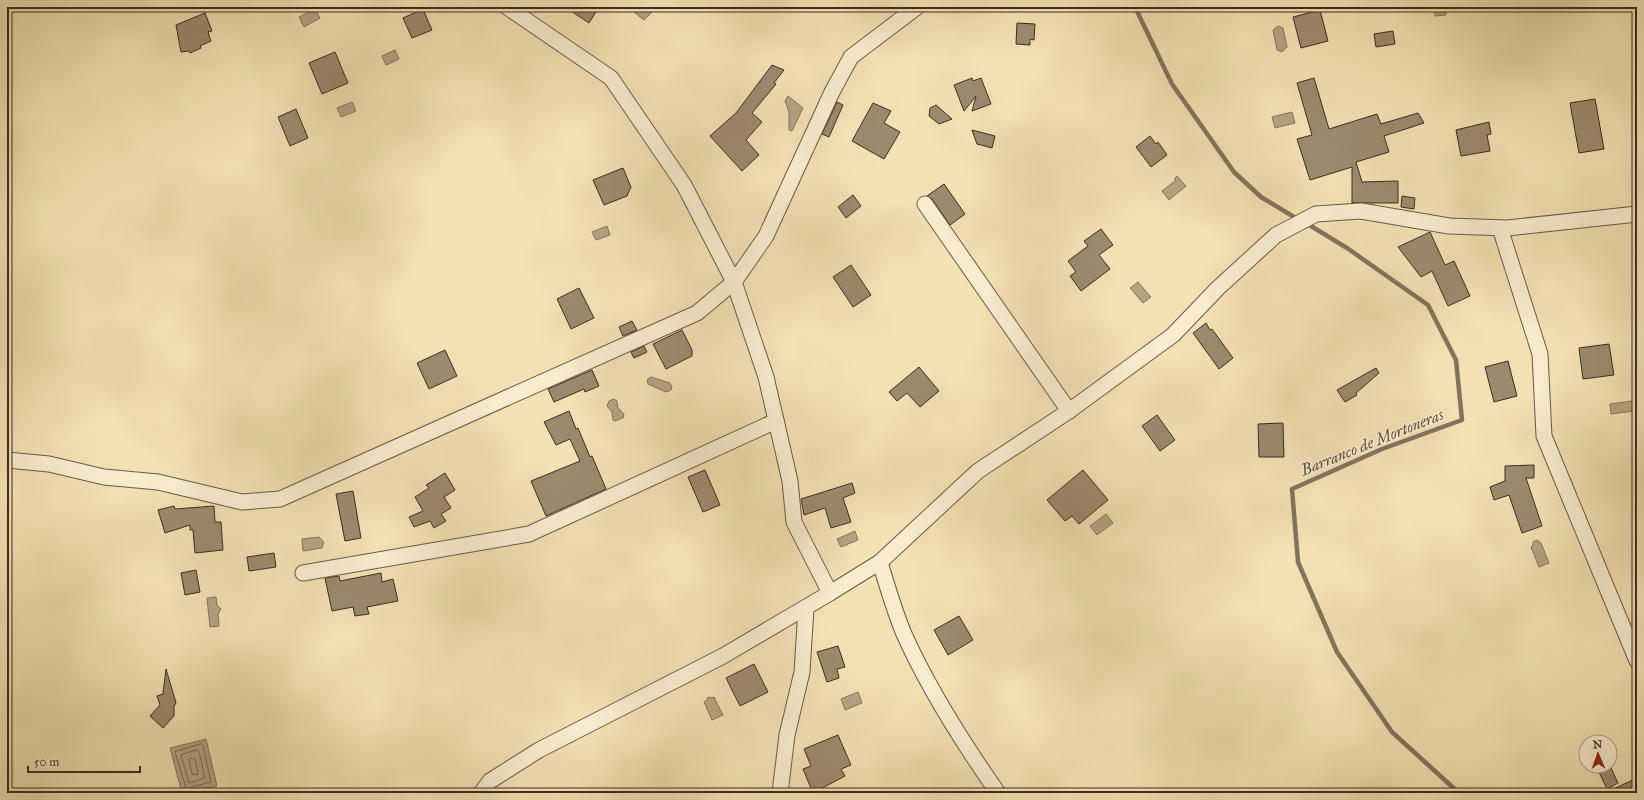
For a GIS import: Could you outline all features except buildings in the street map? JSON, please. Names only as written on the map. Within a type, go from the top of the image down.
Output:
[{"type":"street","points":[[507,7],[611,78],[684,185],[734,282],[766,377],[790,480],[794,522],[830,593]]},
{"type":"street","points":[[7,460],[49,464],[104,477],[158,482],[242,502],[280,499],[697,313],[734,282],[766,236],[832,92],[851,57],[917,7]]},
{"type":"street","points":[[925,204],[1069,411]]},
{"type":"street","points":[[481,793],[490,781],[539,750],[723,656],[806,608],[880,562],[978,471],[1069,411],[1173,335],[1218,288],[1276,235],[1316,214],[1361,211],[1449,226],[1500,228],[1637,214]]},
{"type":"street","points":[[1500,228],[1540,354],[1544,436],[1637,661]]},
{"type":"street","points":[[303,573],[529,534],[776,421]]},
{"type":"street","points":[[880,562],[897,616],[917,660],[973,757],[998,793]]},
{"type":"street","points":[[780,793],[787,734],[802,672],[806,608]]},
{"type":"water","points":[[639,7],[657,7],[644,20],[634,12]]},
{"type":"water","points":[[1435,7],[1445,7],[1446,15],[1435,16]]},
{"type":"water","points":[[315,9],[320,18],[304,27],[299,17]]},
{"type":"water","points":[[1278,26],[1283,28],[1287,47],[1282,52],[1277,50],[1273,30]]},
{"type":"water","points":[[395,50],[399,59],[386,65],[382,56]]},
{"type":"water","points":[[788,96],[803,108],[792,131],[789,130],[789,112],[785,101]]},
{"type":"water","points":[[352,102],[356,111],[341,117],[337,108]]},
{"type":"water","points":[[1292,112],[1295,123],[1275,128],[1272,117]]},
{"type":"water","points":[[1177,176],[1186,186],[1169,200],[1162,191],[1175,181]]},
{"type":"water","points":[[607,226],[610,235],[596,240],[592,232]]},
{"type":"water","points":[[1138,282],[1151,297],[1143,303],[1130,288]]},
{"type":"water","points":[[651,377],[670,383],[672,387],[671,390],[666,392],[648,384],[647,380]]},
{"type":"water","points":[[614,399],[617,401],[618,408],[624,414],[623,418],[615,421],[613,420],[612,412],[607,406],[609,401]]},
{"type":"water","points":[[1632,401],[1634,411],[1611,414],[1610,404]]},
{"type":"water","points":[[1106,514],[1113,523],[1097,535],[1090,526]]},
{"type":"water","points":[[855,531],[858,540],[841,547],[837,539]]},
{"type":"water","points":[[319,537],[324,542],[322,548],[303,551],[302,539]]},
{"type":"water","points":[[1537,540],[1541,543],[1549,563],[1539,567],[1531,547],[1533,542]]},
{"type":"water","points":[[216,597],[217,605],[221,609],[218,614],[219,626],[210,627],[207,598]]},
{"type":"water","points":[[858,692],[862,703],[845,710],[841,699]]},
{"type":"water","points":[[708,697],[714,697],[723,715],[712,720],[704,702]]},
{"type":"water","points":[[206,739],[217,786],[182,793],[170,748]]},
{"type":"waterway","name":"Barranco de Mortoneras","points":[[1135,7],[1172,84],[1234,172],[1261,197],[1299,220]]},
{"type":"waterway","name":"Barranco de Mortoneras","points":[[1306,223],[1347,248],[1428,305],[1456,360],[1462,420],[1382,449],[1292,489],[1298,562],[1337,652],[1392,732],[1459,793]]}]
